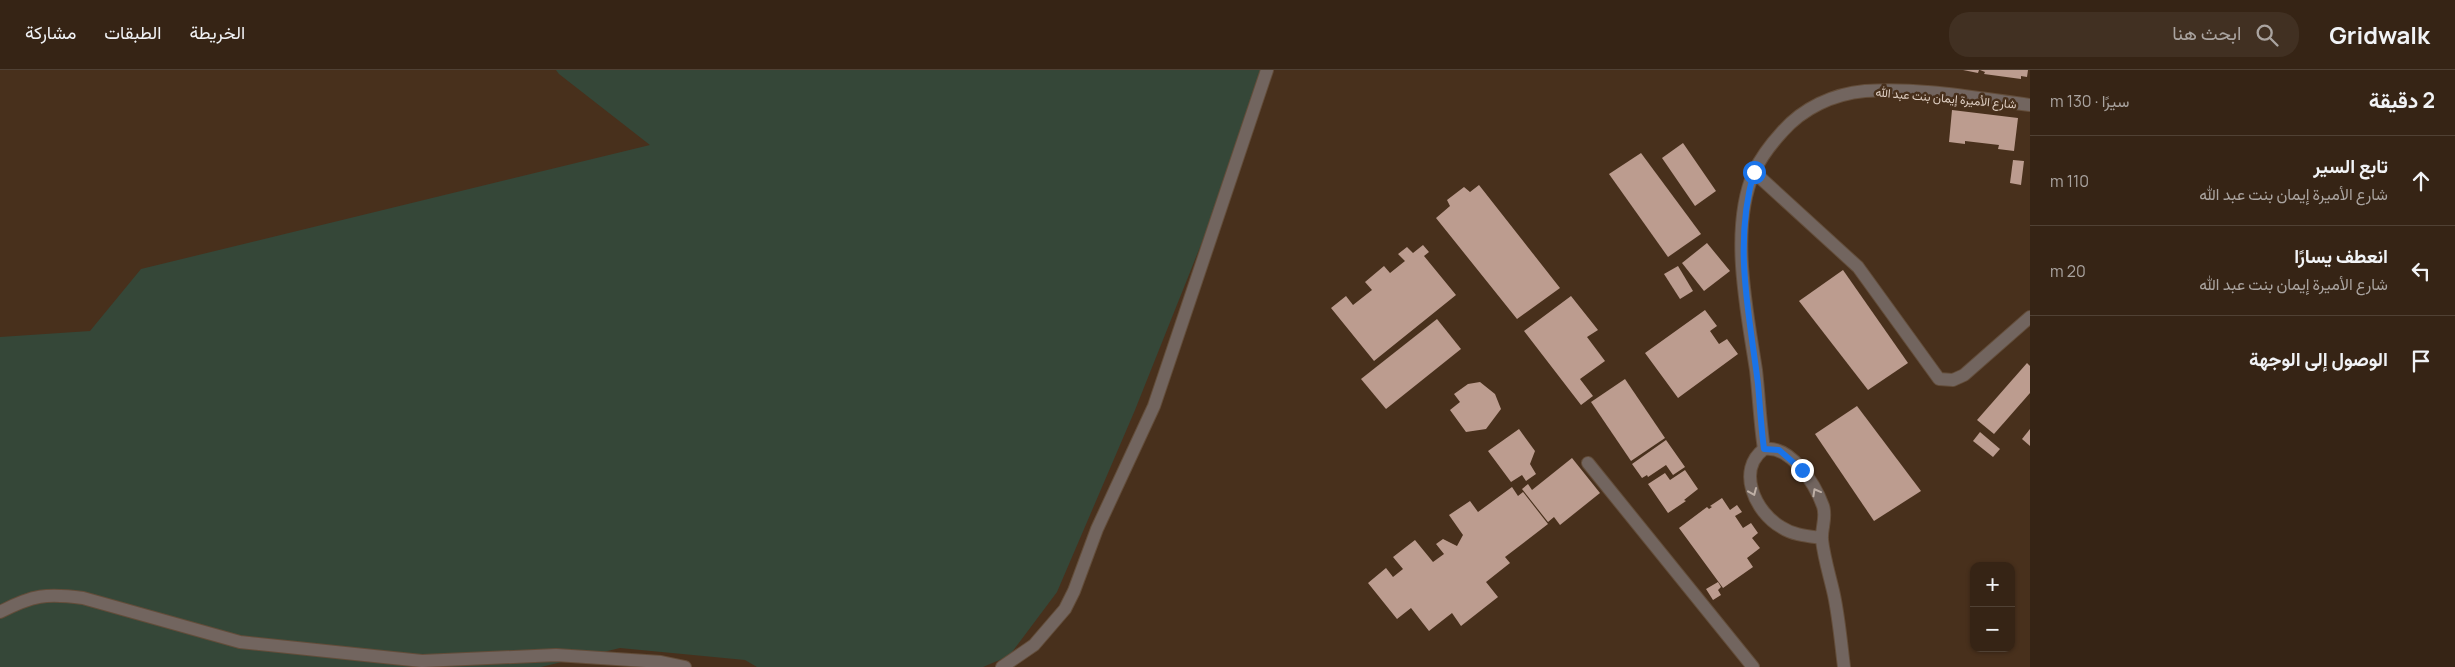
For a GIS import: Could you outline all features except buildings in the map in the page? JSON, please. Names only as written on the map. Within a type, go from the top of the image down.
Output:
[{"type":"street","points":[[1002,667],[1034,645],[1065,609],[1074,592],[1097,529],[1154,406],[1267,70]]},
{"type":"street","name":"شارع الأميرة إيمان بنت عبد الله","points":[[1764,449],[1744,281],[1742,233],[1747,196],[1754,172],[1768,148],[1789,124],[1806,109],[1836,98],[1863,92],[1891,91],[2030,105]]},
{"type":"street","points":[[1754,172],[1858,267],[1939,379],[1953,380],[1964,375],[2030,317]]},
{"type":"street","points":[[1822,538],[1794,534],[1780,527],[1769,518],[1753,495],[1750,484],[1752,466],[1754,459],[1764,449],[1771,448],[1785,454],[1809,480],[1824,507],[1825,520],[1822,538],[1836,604],[1844,667]]},
{"type":"street","points":[[1588,463],[1753,667]]},
{"type":"street","points":[[0,612],[26,599],[46,595],[65,596],[82,598],[240,642],[422,661],[556,655],[661,662],[685,667]]},
{"type":"green space","points":[[556,70],[1264,70],[1214,212],[1135,410],[1057,592],[1009,656],[983,667],[757,667],[745,660],[620,648],[541,667],[0,667],[0,337],[90,331],[141,269],[650,145]]},
{"type":"route","points":[[1754,172],[1747,196],[1742,233],[1744,281],[1764,449],[1779,450],[1802,470]]}]
